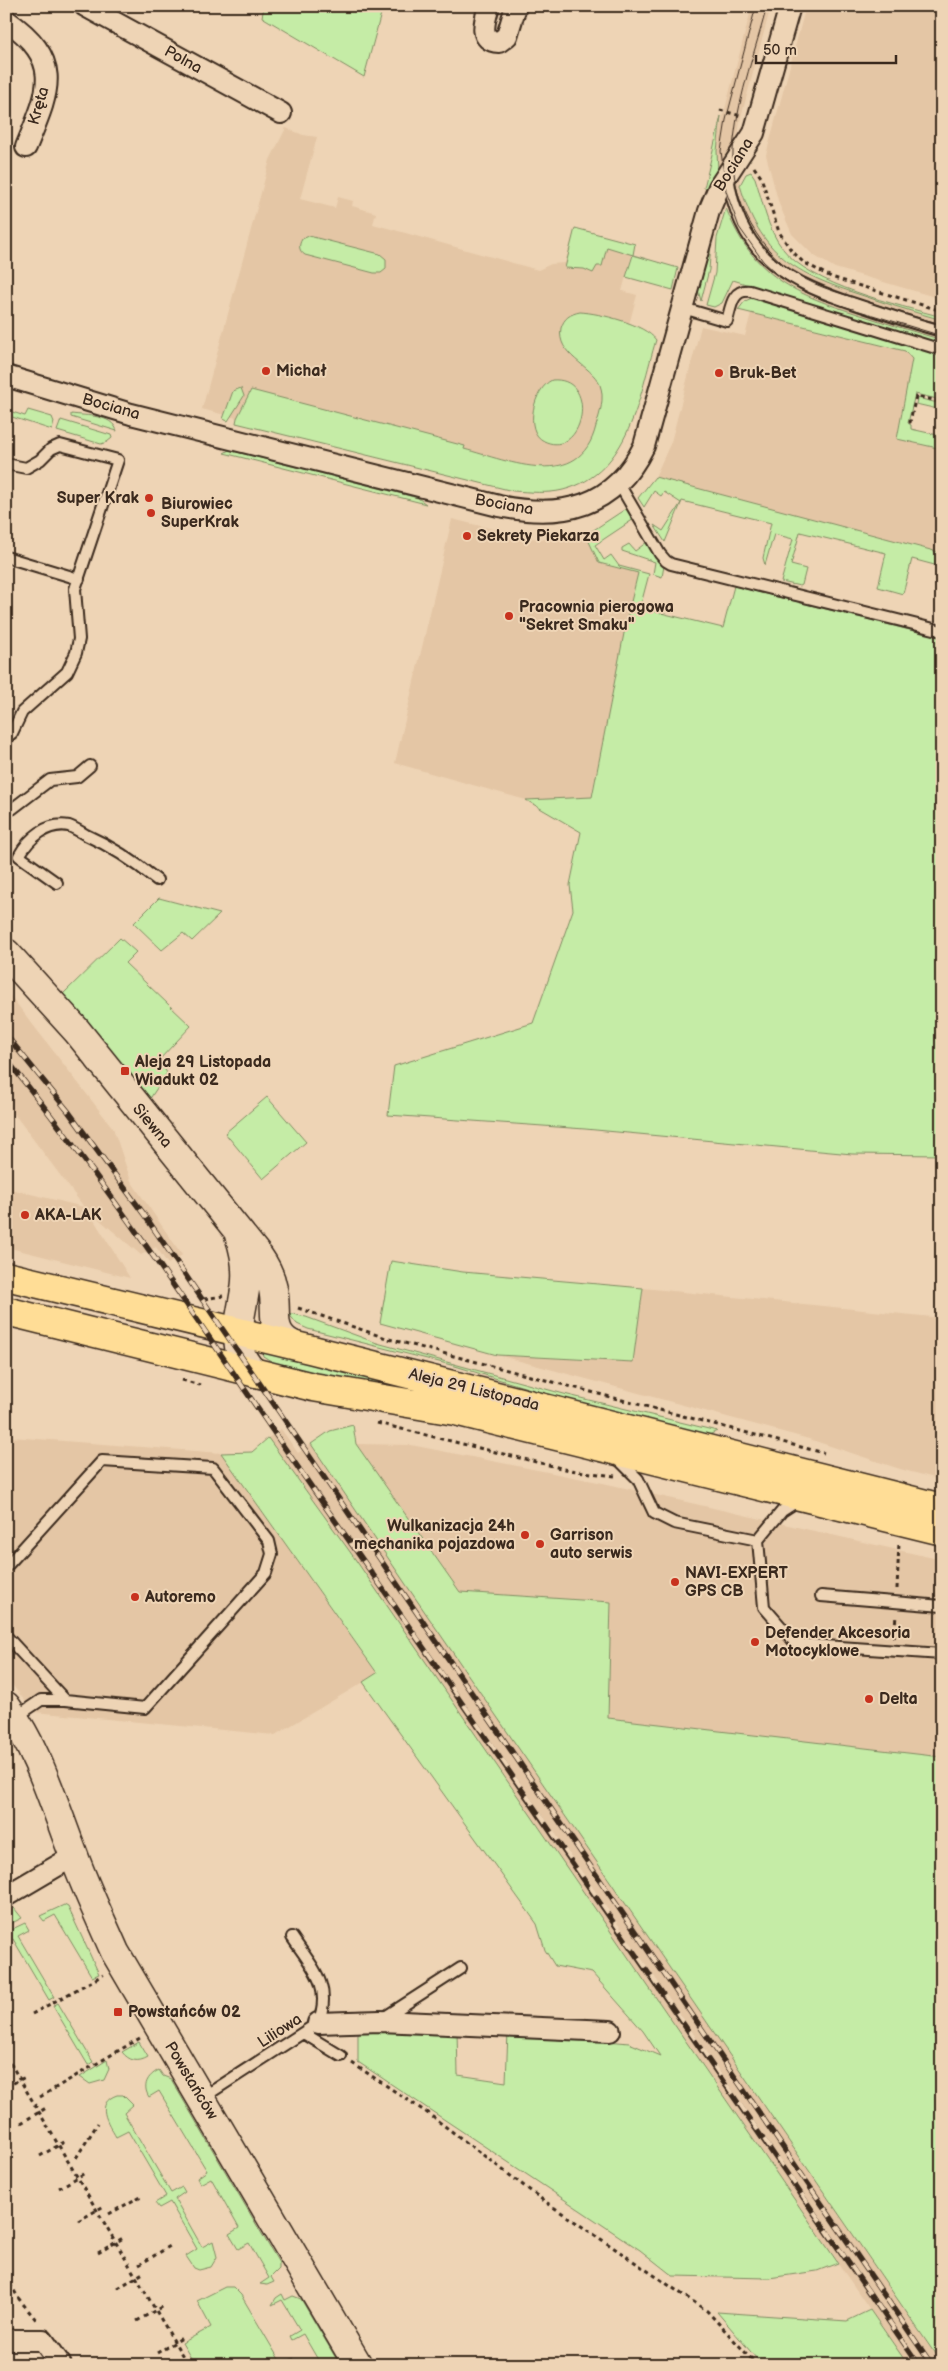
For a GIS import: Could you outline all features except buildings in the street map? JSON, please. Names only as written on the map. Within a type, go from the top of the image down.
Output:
[{"type":"main road","name":"Aleja 29 Listopada","points":[[6,1276],[245,1354],[313,1387],[454,1410],[942,1531]]},
{"type":"main road","name":"Aleja 29 Listopada","points":[[6,1311],[206,1373],[245,1354],[276,1326],[942,1508]]},
{"type":"street","name":"Polna","points":[[85,6],[281,113]]},
{"type":"street","points":[[489,6],[484,31],[488,40],[499,42],[507,36],[516,6]]},
{"type":"street","name":"Bociana","points":[[6,376],[145,417],[517,510],[552,511],[597,500],[619,484],[637,460],[647,437],[709,211],[728,174],[754,133],[790,6]]},
{"type":"street","name":"Kręta","points":[[6,20],[20,30],[38,48],[46,69],[47,92],[26,147]]},
{"type":"street","name":"Siewna","points":[[6,952],[77,1031],[265,1266],[273,1287],[276,1326]]},
{"type":"street","name":"Siewna","points":[[238,1231],[246,1274],[245,1354]]},
{"type":"street","name":"Powstańców","points":[[10,1712],[42,1770],[74,1856],[115,1952],[358,2365]]},
{"type":"street","points":[[6,1896],[74,1856]]},
{"type":"street","points":[[311,2028],[380,2021],[610,2031]]},
{"type":"street","points":[[6,2340],[43,2340],[61,2365]]},
{"type":"lane","points":[[728,174],[736,208],[749,237],[767,259],[788,277],[822,294],[942,331]]},
{"type":"lane","points":[[682,308],[727,320],[736,295],[740,292],[750,291],[942,350]]},
{"type":"lane","points":[[6,464],[26,468],[40,460],[51,449],[60,445],[118,460],[75,589],[79,639],[73,659],[67,672],[22,712],[12,733],[6,738]]},
{"type":"lane","points":[[619,484],[660,554],[671,564],[942,631]]},
{"type":"lane","points":[[6,557],[79,579]]},
{"type":"lane","points":[[6,810],[12,809],[50,780],[77,777],[90,766]]},
{"type":"lane","points":[[57,883],[19,856],[34,836],[50,827],[69,826],[129,858],[157,880]]},
{"type":"lane","points":[[606,1447],[638,1479],[654,1513],[674,1523],[758,1540]]},
{"type":"lane","points":[[6,1567],[102,1461],[213,1468],[269,1541],[272,1554],[266,1573],[146,1708],[65,1700],[41,1700],[10,1712]]},
{"type":"lane","points":[[804,1497],[782,1511],[758,1540],[764,1607],[796,1644],[942,1654]]},
{"type":"lane","points":[[821,1596],[942,1606]]},
{"type":"lane","points":[[6,1636],[65,1700]]},
{"type":"lane","name":"Liliowa","points":[[201,2098],[311,2028],[324,2008],[324,1991],[317,1974],[292,1937]]},
{"type":"lane","points":[[380,2021],[461,1968]]},
{"type":"lane","points":[[311,2028],[341,2056]]},
{"type":"path","points":[[751,165],[759,173],[782,238],[803,262],[832,277],[942,311]]},
{"type":"path","points":[[912,423],[910,422],[916,396],[942,402]]},
{"type":"path","points":[[276,1326],[289,1305],[389,1339],[828,1454]]},
{"type":"path","points":[[181,1380],[206,1373]]},
{"type":"path","points":[[372,1422],[569,1470],[638,1479]]},
{"type":"path","points":[[890,1538],[908,1542]]},
{"type":"path","points":[[32,2014],[103,1975]]},
{"type":"path","points":[[40,2097],[140,2038]]},
{"type":"path","points":[[6,2056],[188,2365]]},
{"type":"path","points":[[341,2056],[426,2112],[540,2198],[707,2311],[757,2365]]},
{"type":"path","points":[[6,2087],[27,2076]]},
{"type":"path","points":[[21,2123],[46,2108]]},
{"type":"path","points":[[76,2158],[98,2123]]},
{"type":"path","points":[[40,2156],[66,2141]]},
{"type":"path","points":[[59,2188],[84,2173]]},
{"type":"path","points":[[109,2214],[141,2196]]},
{"type":"path","points":[[78,2221],[104,2206]]},
{"type":"path","points":[[98,2253],[123,2238]]},
{"type":"path","points":[[139,2265],[170,2246]]},
{"type":"path","points":[[118,2288],[144,2272]]},
{"type":"path","points":[[6,2276],[19,2299],[47,2333],[43,2340]]},
{"type":"path","points":[[138,2321],[163,2306]]},
{"type":"path","points":[[157,2353],[182,2338]]},
{"type":"path","points":[[284,2365],[294,2359]]},
{"type":"path","points":[[178,2365],[186,2360]]},
{"type":"shaded area","points":[[752,6],[771,6],[740,121],[737,144],[740,185],[747,208],[755,225],[780,256],[800,271],[830,285],[942,320],[942,340],[823,304],[803,295],[783,283],[758,262],[736,230],[723,195],[718,170],[717,151],[723,117]]},
{"type":"shaded area","points":[[806,6],[942,6],[942,299],[835,268],[813,255],[792,234],[779,204],[766,155]]},
{"type":"shaded area","points":[[286,128],[303,135],[317,137],[300,199],[335,208],[338,197],[353,201],[352,206],[376,213],[373,224],[538,270],[551,264],[565,263],[575,228],[635,244],[622,291],[637,295],[591,464],[513,491],[202,409],[270,160]]},
{"type":"shaded area","points":[[751,313],[905,351],[912,359],[897,439],[942,449],[942,553],[655,477],[671,442],[701,326],[745,336]]},
{"type":"shaded area","points":[[452,519],[529,538],[554,540],[586,535],[599,563],[638,573],[591,798],[526,800],[395,763]]},
{"type":"shaded area","points":[[6,990],[113,1128],[131,1181],[182,1255],[175,1260],[168,1264],[156,1247],[141,1255],[87,1209],[130,1278],[6,1247],[6,1188],[84,1207],[6,1103]]},
{"type":"shaded area","points":[[643,1288],[942,1318],[942,1480],[900,1469],[809,1439],[497,1355],[632,1362]]},
{"type":"shaded area","points":[[6,1426],[11,1437],[221,1453],[377,1674],[275,1735],[34,1712],[6,1677]]},
{"type":"shaded area","points":[[281,1429],[298,1453],[311,1444],[942,2365],[908,2365],[353,1556],[268,1438]]},
{"type":"shaded area","points":[[356,1444],[411,1445],[603,1483],[942,1560],[942,1757],[607,1718],[611,1602],[460,1592]]},
{"type":"green space","points":[[264,6],[383,6],[364,77],[262,17]]},
{"type":"green space","points":[[721,116],[717,151],[718,170],[708,187],[704,188]]},
{"type":"green space","points":[[751,172],[755,178],[773,233],[783,249],[796,262],[813,273],[856,292],[942,317],[942,320],[891,305],[817,279],[783,258],[770,245],[748,209],[740,185],[746,174]]},
{"type":"green space","points":[[726,208],[749,251],[779,280],[816,299],[942,340],[942,344],[733,280],[722,303],[714,307],[706,305],[715,273],[717,238]]},
{"type":"green space","points":[[575,228],[635,244],[633,255],[607,247],[602,266],[597,266],[593,273],[584,269],[565,268]]},
{"type":"green space","points":[[309,236],[380,254],[386,259],[386,269],[381,273],[374,273],[305,255],[300,250],[300,244],[302,239]]},
{"type":"green space","points":[[711,243],[709,270],[701,301],[698,290]]},
{"type":"green space","points":[[633,255],[678,268],[673,290],[626,277]]},
{"type":"green space","points":[[752,298],[942,355],[942,400],[915,394],[908,423],[911,425],[911,429],[942,436],[942,449],[897,439],[912,359],[905,351],[738,310],[745,301]]},
{"type":"green space","points":[[580,312],[609,317],[632,324],[650,334],[656,340],[637,408],[617,450],[603,467],[586,481],[563,490],[545,492],[513,491],[236,423],[251,390],[465,446],[464,449],[501,460],[541,467],[559,465],[575,459],[588,446],[601,406],[602,395],[596,378],[569,353],[561,338],[561,328],[566,319],[570,315]]},
{"type":"green space","points":[[552,380],[567,382],[577,391],[581,403],[581,416],[577,429],[569,439],[558,444],[544,441],[538,436],[534,428],[533,419],[536,400],[540,392]]},
{"type":"green space","points":[[241,388],[244,396],[228,421],[223,419],[233,391]]},
{"type":"green space","points":[[917,398],[942,404],[942,410],[916,404]]},
{"type":"green space","points":[[6,403],[10,404],[9,411],[25,416],[28,410],[52,417],[54,422],[52,430],[6,415]]},
{"type":"green space","points":[[71,414],[98,417],[110,421],[117,431],[71,417]]},
{"type":"green space","points":[[61,420],[111,435],[112,438],[101,444],[57,431]]},
{"type":"green space","points":[[229,450],[418,498],[426,504],[224,453]]},
{"type":"green space","points":[[655,477],[942,553],[942,567],[912,559],[903,594],[878,587],[886,553],[800,532],[791,565],[806,569],[802,585],[781,582],[793,539],[774,534],[765,565],[763,558],[771,523],[682,501],[665,542],[654,525],[663,531],[681,503],[664,492],[661,496],[654,491],[644,507],[638,498]]},
{"type":"green space","points":[[627,508],[634,519],[595,545],[604,560],[611,555],[619,566],[649,574],[640,608],[723,628],[734,586],[942,638],[942,1155],[852,1154],[585,1129],[388,1115],[394,1066],[533,1023],[573,910],[570,885],[581,832],[526,800],[592,797],[627,618],[638,573],[599,563],[586,535]]},
{"type":"green space","points":[[647,542],[664,566],[662,577],[653,574],[655,562],[622,551],[622,548],[629,544],[635,551]]},
{"type":"green space","points":[[159,898],[220,914],[192,941],[183,933],[162,950],[134,923]]},
{"type":"green space","points":[[120,938],[136,952],[125,963],[191,1026],[159,1060],[167,1073],[147,1103],[61,996]]},
{"type":"green space","points":[[267,1097],[306,1142],[263,1179],[225,1133]]},
{"type":"green space","points":[[391,1261],[463,1272],[643,1288],[633,1362],[497,1355],[380,1323]]},
{"type":"green space","points":[[288,1313],[306,1317],[377,1343],[564,1394],[717,1431],[707,1436],[593,1408],[455,1366],[308,1329],[297,1324]]},
{"type":"green space","points":[[262,1352],[443,1395],[324,1379],[280,1365],[263,1356]]},
{"type":"green space","points":[[353,1425],[356,1444],[460,1592],[611,1602],[608,1718],[942,1757],[942,2364],[311,1444],[330,1431]]},
{"type":"green space","points":[[268,1438],[353,1556],[838,2263],[817,2271],[769,2278],[673,2276],[640,2250],[358,2062],[358,2027],[457,2031],[458,2075],[506,2082],[508,2032],[629,2043],[660,2056],[643,2031],[592,1973],[555,1966],[545,1950],[537,1924],[363,1682],[377,1673],[221,1453],[252,1452]]},
{"type":"green space","points":[[64,1905],[68,1907],[99,1974],[92,1977],[55,1915],[44,1921],[40,1916]]},
{"type":"green space","points":[[6,1908],[14,1908],[22,1918],[6,1926]]},
{"type":"green space","points":[[25,1923],[29,1930],[18,1936],[54,1997],[49,2000],[13,1939],[6,1943],[6,1932]]},
{"type":"green space","points":[[58,2003],[93,2062],[88,2065],[53,2006]]},
{"type":"green space","points":[[139,2042],[148,2057],[134,2060],[122,2052]]},
{"type":"green space","points":[[107,2060],[109,2069],[104,2080],[90,2084],[80,2077]]},
{"type":"green space","points":[[159,2070],[163,2076],[171,2079],[279,2263],[279,2269],[271,2277],[274,2282],[267,2285],[260,2284],[269,2278],[249,2243],[238,2249],[229,2234],[239,2228],[211,2178],[200,2184],[197,2178],[207,2171],[159,2091],[149,2097],[146,2089],[147,2082],[151,2075]]},
{"type":"green space","points":[[117,2095],[123,2095],[133,2105],[124,2113],[171,2193],[182,2187],[185,2192],[175,2199],[202,2247],[213,2241],[217,2257],[211,2267],[199,2270],[194,2268],[186,2256],[197,2249],[170,2202],[159,2208],[155,2203],[166,2196],[128,2131],[116,2137],[107,2120],[104,2108],[110,2099]]},
{"type":"green space","points":[[225,2287],[233,2287],[241,2295],[280,2361],[273,2365],[195,2365],[182,2343],[211,2327],[197,2301]]},
{"type":"green space","points":[[282,2294],[285,2300],[293,2296],[301,2299],[340,2365],[321,2365],[303,2334],[292,2340],[290,2336],[300,2330],[282,2300],[272,2305],[276,2298]]},
{"type":"green space","points":[[870,2310],[908,2365],[762,2365],[717,2312],[847,2321]]},
{"type":"tram line","points":[[756,6],[726,120],[721,151],[726,191],[739,227],[763,261],[777,274],[801,290],[823,300],[942,336]]},
{"type":"tram line","points":[[767,6],[744,88],[734,139],[735,179],[739,198],[746,216],[768,249],[782,263],[806,280],[840,293],[942,324]]},
{"type":"railway","points":[[6,1035],[68,1111],[143,1213],[932,2365]]},
{"type":"railway","points":[[6,1059],[48,1112],[129,1222],[622,1932],[919,2365]]},
{"type":"place","name":"Michał","points":[[266,371]]},
{"type":"place","name":"Bruk-Bet","points":[[719,373]]},
{"type":"place","name":"Super Krak","points":[[149,498]]},
{"type":"place","name":"Biurowiec SuperKrak","points":[[151,513]]},
{"type":"place","name":"Sekrety Piekarza","points":[[467,536]]},
{"type":"place","name":"Pracownia pierogowa \"Sekret Smaku\"","points":[[509,616]]},
{"type":"place","name":"Aleja 29 Listopada Wiadukt 02","points":[[125,1071]]},
{"type":"place","name":"AKA-LAK","points":[[25,1215]]},
{"type":"place","name":"Wulkanizacja 24h mechanika pojazdowa","points":[[525,1535]]},
{"type":"place","name":"Garrison auto serwis","points":[[540,1544]]},
{"type":"place","name":"NAVI-EXPERT GPS CB","points":[[675,1582]]},
{"type":"place","name":"Autoremo","points":[[135,1597]]},
{"type":"place","name":"Defender Akcesoria Motocyklowe","points":[[755,1642]]},
{"type":"place","name":"Delta","points":[[869,1699]]},
{"type":"place","name":"Powstańców 02","points":[[118,2012]]}]
